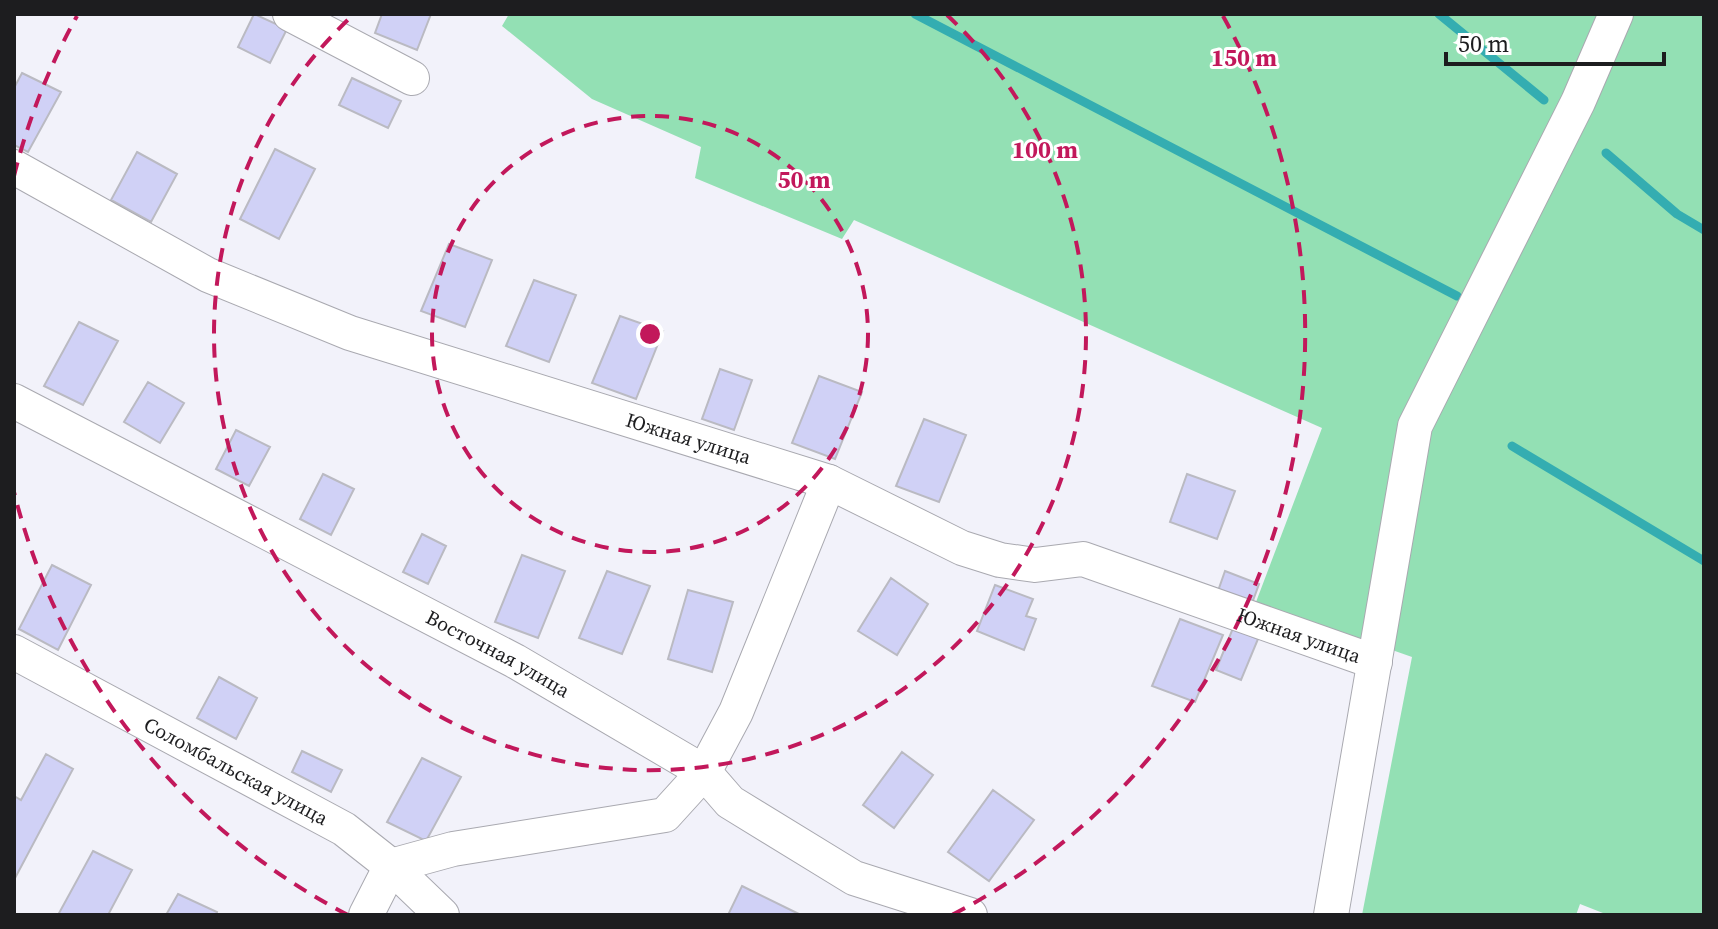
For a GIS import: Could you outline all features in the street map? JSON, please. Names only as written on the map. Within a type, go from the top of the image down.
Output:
[{"type":"street","points":[[290,14],[412,78]]},
{"type":"street","points":[[1331,915],[1415,426],[1578,102],[1616,14]]},
{"type":"street","name":"Южная улица","points":[[14,167],[208,275],[350,333],[829,482],[962,548],[1000,560],[1035,565],[1083,559],[1375,662]]},
{"type":"street","name":"Восточная улица","points":[[14,401],[515,661],[704,772],[730,802],[854,878],[970,915]]},
{"type":"street","points":[[366,915],[391,866],[453,849],[665,815],[704,772],[736,712],[829,482]]},
{"type":"street","name":"Соломбальская улица","points":[[14,652],[344,829],[391,866],[442,915]]},
{"type":"green space","points":[[509,14],[1704,14],[1704,915],[1608,915],[1580,904],[1576,915],[1362,915],[1412,657],[1256,602],[1322,428],[854,220],[842,239],[695,178],[701,147],[592,99],[502,26]]},
{"type":"building","points":[[254,14],[287,29],[270,63],[238,47]]},
{"type":"building","points":[[382,14],[431,14],[417,50],[375,33]]},
{"type":"building","points":[[22,73],[61,92],[28,152],[14,145],[14,88]]},
{"type":"building","points":[[352,78],[401,101],[388,128],[339,105]]},
{"type":"building","points":[[275,149],[315,169],[279,239],[240,219]]},
{"type":"building","points":[[137,152],[177,174],[151,222],[111,200]]},
{"type":"building","points":[[449,244],[492,260],[465,327],[421,311]]},
{"type":"building","points":[[534,280],[576,295],[549,362],[506,346]]},
{"type":"building","points":[[620,316],[663,331],[636,399],[592,383]]},
{"type":"building","points":[[79,322],[118,341],[83,405],[44,386]]},
{"type":"building","points":[[720,369],[752,380],[734,430],[702,419]]},
{"type":"building","points":[[819,376],[862,392],[835,459],[792,443]]},
{"type":"building","points":[[148,382],[184,403],[160,443],[124,422]]},
{"type":"building","points":[[924,419],[966,435],[939,502],[896,486]]},
{"type":"building","points":[[236,430],[270,447],[249,486],[216,469]]},
{"type":"building","points":[[323,474],[354,489],[331,535],[300,519]]},
{"type":"building","points":[[1187,474],[1235,491],[1217,539],[1170,522]]},
{"type":"building","points":[[422,534],[446,546],[428,584],[403,572]]},
{"type":"building","points":[[522,555],[565,571],[538,638],[495,622]]},
{"type":"building","points":[[52,565],[91,585],[58,650],[19,629]]},
{"type":"building","points":[[607,571],[650,586],[622,654],[579,638]]},
{"type":"building","points":[[1225,571],[1259,584],[1251,606],[1217,594]]},
{"type":"building","points":[[891,578],[928,604],[897,655],[858,631]]},
{"type":"building","points":[[995,585],[1033,599],[1026,616],[1036,619],[1024,650],[977,631]]},
{"type":"building","points":[[688,590],[733,602],[712,672],[668,659]]},
{"type":"building","points":[[1180,619],[1223,635],[1195,702],[1152,686]]},
{"type":"building","points":[[1233,628],[1258,639],[1241,680],[1216,670]]},
{"type":"building","points":[[219,677],[257,698],[236,739],[197,718]]},
{"type":"building","points":[[302,751],[342,770],[331,792],[292,772]]},
{"type":"building","points":[[902,752],[933,775],[894,828],[863,805]]},
{"type":"building","points":[[46,754],[73,769],[14,880],[14,796],[21,800]]},
{"type":"building","points":[[422,758],[461,777],[426,841],[387,822]]},
{"type":"building","points":[[993,790],[1034,820],[989,881],[948,852]]},
{"type":"building","points":[[93,851],[132,870],[108,915],[58,915]]},
{"type":"building","points":[[742,886],[801,915],[728,915]]},
{"type":"building","points":[[178,894],[217,912],[216,915],[166,915]]},
{"type":"waterway","points":[[915,14],[1457,296]]},
{"type":"waterway","points":[[1439,14],[1544,100]]},
{"type":"waterway","points":[[1606,153],[1677,214],[1704,230]]},
{"type":"waterway","points":[[1512,446],[1704,561]]}]
